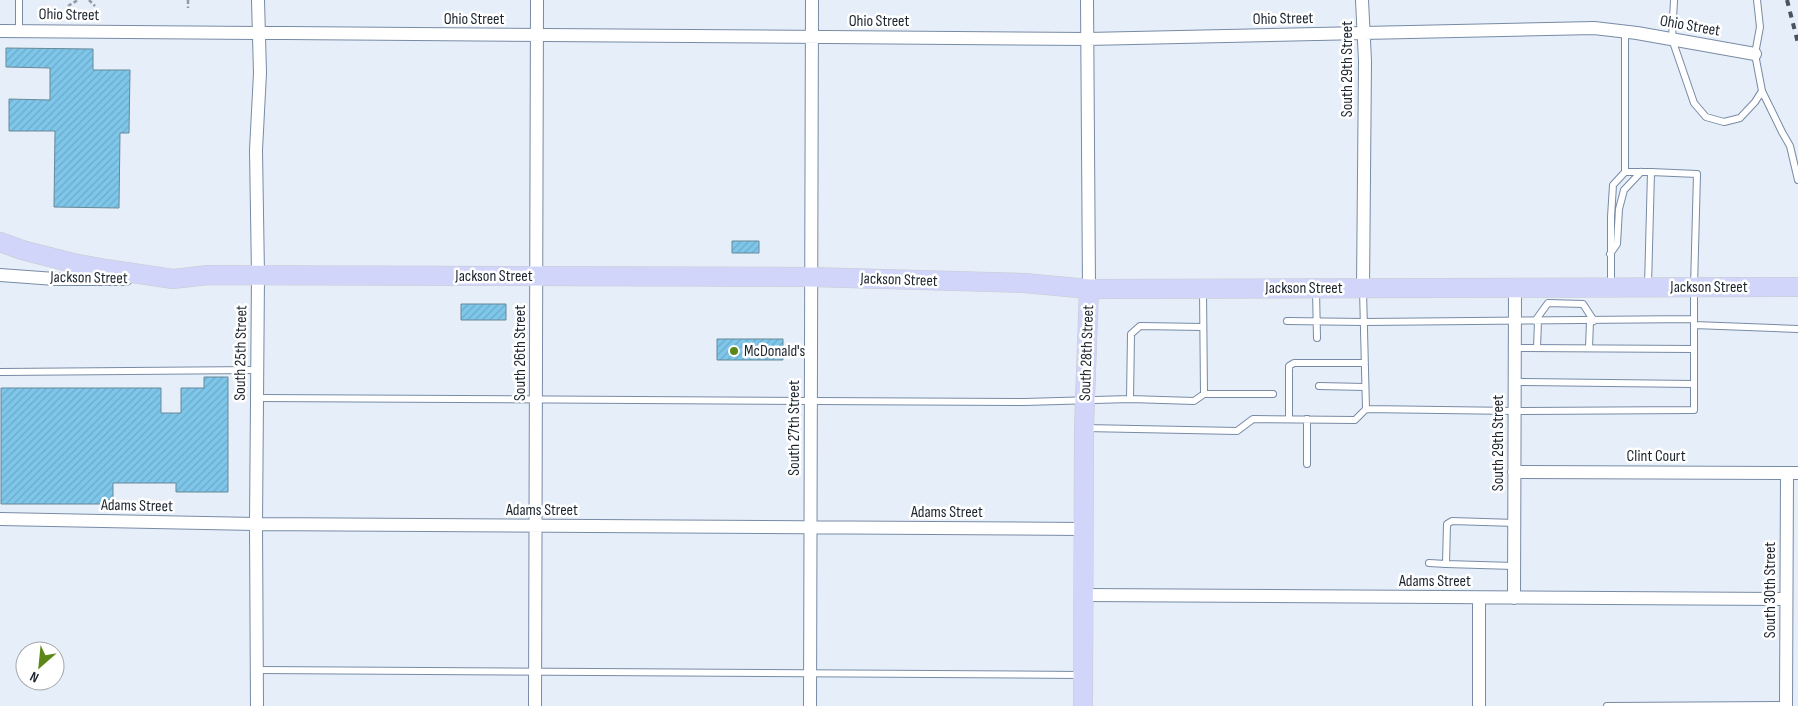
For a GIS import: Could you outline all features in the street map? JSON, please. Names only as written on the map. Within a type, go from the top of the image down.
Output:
[{"type":"main road","points":[[0,242],[22,250],[72,263],[173,279]]},
{"type":"main road","name":"Jackson Street","points":[[173,279],[208,275],[811,277],[1024,283],[1090,289],[1798,287]]},
{"type":"main road","name":"South 28th Street","points":[[1083,706],[1084,428],[1090,289]]},
{"type":"street","name":"South 25th Street","points":[[257,706],[258,275],[256,150],[260,73],[258,0]]},
{"type":"street","name":"South 26th Street","points":[[535,706],[537,0]]},
{"type":"street","name":"South 27th Street","points":[[810,706],[812,0]]},
{"type":"street","name":"South 28th Street","points":[[1087,0],[1090,289]]},
{"type":"street","name":"South 29th Street","points":[[1362,0],[1364,34],[1363,288]]},
{"type":"street","name":"Ohio Street","points":[[0,31],[1087,38],[1594,28],[1672,39],[1755,54]]},
{"type":"street","name":"Jackson Street","points":[[0,275],[55,279],[173,279]]},
{"type":"street","name":"South 29th Street","points":[[1514,598],[1515,288]]},
{"type":"street","name":"Clint Court","points":[[1514,472],[1792,473]]},
{"type":"street","name":"South 30th Street","points":[[1786,706],[1786,599],[1792,473]]},
{"type":"street","name":"Adams Street","points":[[0,519],[256,524],[1084,529]]},
{"type":"street","name":"Adams Street","points":[[1083,595],[1786,599]]},
{"type":"street","points":[[1479,598],[1479,706]]},
{"type":"lane","points":[[19,0],[19,31]]},
{"type":"lane","points":[[1674,0],[1672,39],[1694,103],[1706,117],[1724,122],[1740,118],[1755,102],[1762,90]]},
{"type":"lane","points":[[1757,0],[1760,27],[1755,54],[1762,90],[1790,146],[1798,180]]},
{"type":"lane","points":[[1611,288],[1610,255],[1613,185],[1624,172],[1625,32]]},
{"type":"lane","points":[[1084,428],[1238,431],[1253,419],[1355,420],[1366,409],[1515,411],[1694,410],[1694,287],[1697,174],[1624,172]]},
{"type":"lane","points":[[1610,255],[1617,244],[1619,209],[1624,190],[1641,172]]},
{"type":"lane","points":[[1648,288],[1651,172]]},
{"type":"lane","points":[[1316,288],[1317,338]]},
{"type":"lane","points":[[1363,288],[1366,409]]},
{"type":"lane","points":[[1203,289],[1204,394]]},
{"type":"lane","points":[[1537,348],[1536,321],[1548,303],[1583,304],[1592,321],[1589,348]]},
{"type":"lane","points":[[1287,321],[1694,322],[1798,329]]},
{"type":"lane","points":[[1130,399],[1131,334],[1140,326],[1203,327]]},
{"type":"lane","points":[[1555,340],[1555,348]]},
{"type":"lane","points":[[1572,340],[1572,348]]},
{"type":"lane","points":[[1515,348],[1694,349]]},
{"type":"lane","points":[[1316,355],[1316,362]]},
{"type":"lane","points":[[1289,419],[1293,385],[1289,366],[1294,363],[1316,362],[1364,363]]},
{"type":"lane","points":[[0,372],[257,370]]},
{"type":"lane","points":[[1515,382],[1694,384]]},
{"type":"lane","points":[[1319,386],[1365,387]]},
{"type":"lane","points":[[257,398],[811,401],[1085,401],[1130,399],[1194,401],[1204,394],[1273,394]]},
{"type":"lane","points":[[1307,419],[1307,464]]},
{"type":"lane","points":[[1446,564],[1447,524],[1452,520],[1514,523]]},
{"type":"lane","points":[[1429,563],[1514,566]]},
{"type":"lane","points":[[258,670],[1083,675]]},
{"type":"lane","points":[[1607,706],[1786,706]]},
{"type":"path","points":[[68,6],[78,0]]},
{"type":"path","points":[[89,0],[95,6]]},
{"type":"path","points":[[188,0],[188,8]]},
{"type":"building","points":[[6,48],[93,49],[93,70],[130,70],[129,133],[120,133],[119,208],[54,207],[55,131],[9,131],[9,99],[50,100],[50,68],[6,67]]},
{"type":"building","points":[[732,241],[759,241],[759,253],[732,253]]},
{"type":"building","points":[[461,304],[506,304],[506,320],[461,320]]},
{"type":"building","points":[[717,339],[783,339],[783,360],[717,360]]},
{"type":"building","points":[[204,377],[228,377],[228,492],[176,492],[176,483],[113,483],[113,504],[1,504],[1,388],[161,388],[161,413],[181,413],[181,388],[204,388]]},
{"type":"railway","points":[[1787,0],[1798,43]]},
{"type":"place","name":"McDonald's","points":[[734,351]]}]
